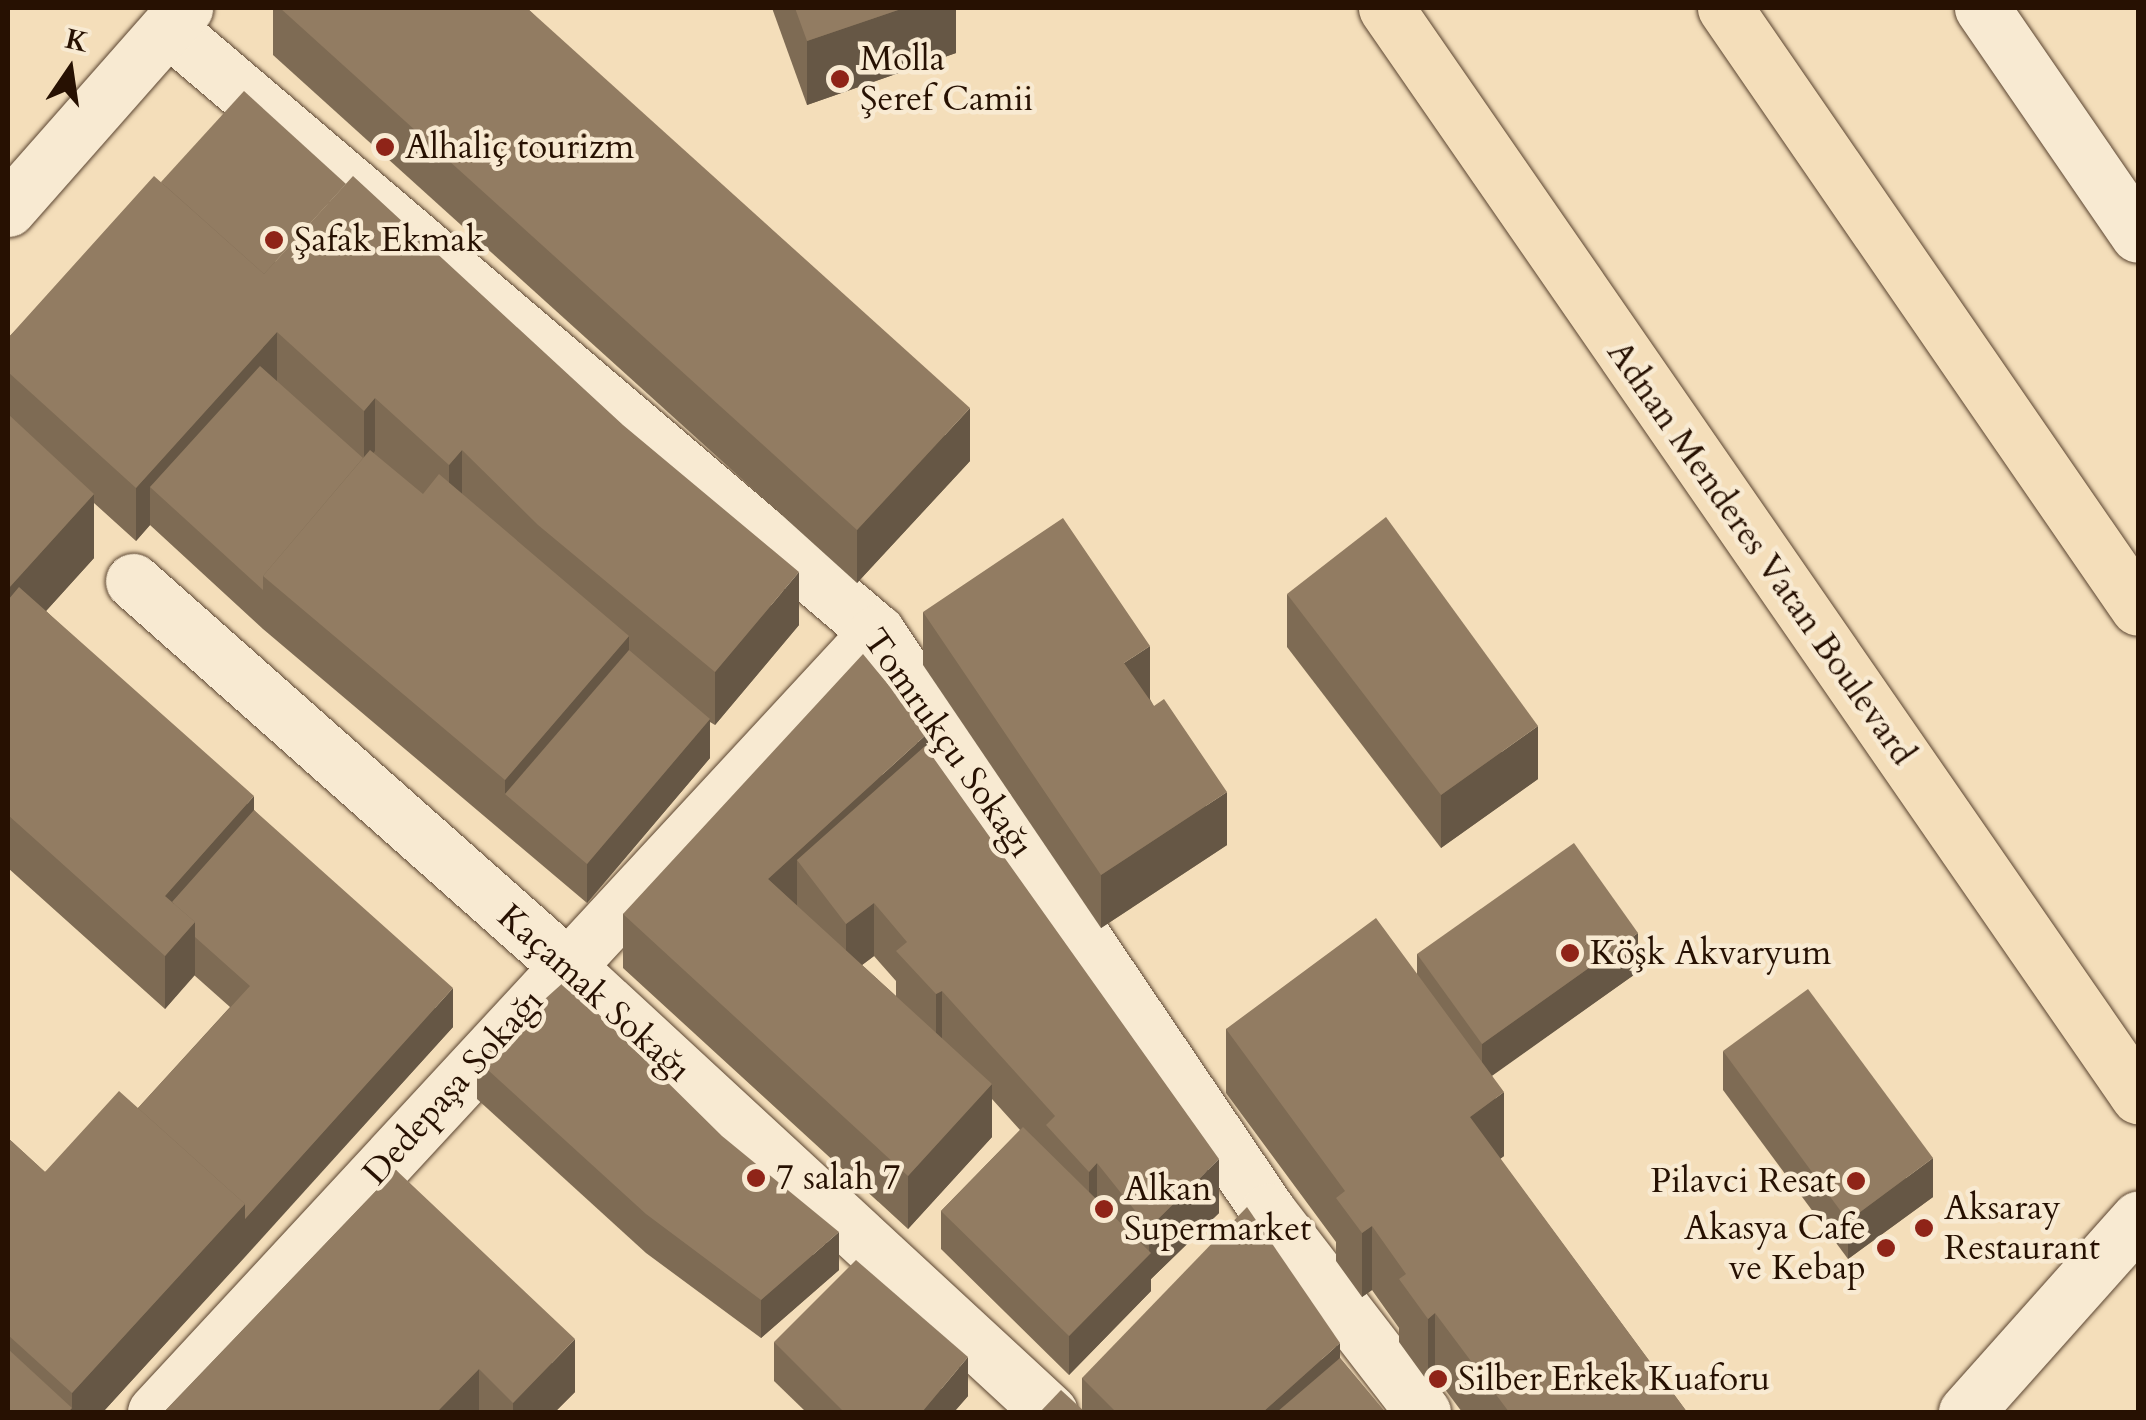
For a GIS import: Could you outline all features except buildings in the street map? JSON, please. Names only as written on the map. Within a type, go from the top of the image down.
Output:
[{"type":"main road","name":"Adnan Menderes Vatan Boulevard","points":[[1386,8],[2138,1096]]},
{"type":"main road","points":[[1725,8],[2138,608]]},
{"type":"street","points":[[1982,8],[2138,235]]},
{"type":"street","points":[[8,209],[177,18]]},
{"type":"street","name":"Tomrukçu Sokağı","points":[[177,18],[877,632],[1268,1211],[1423,1412]]},
{"type":"street","name":"Kaçamak Sokağı","points":[[133,581],[565,964],[1050,1412]]},
{"type":"street","name":"Dedepaşa Sokağı","points":[[155,1412],[565,964],[877,632]]},
{"type":"street","points":[[1228,1251],[1268,1211]]},
{"type":"street","points":[[1995,1402],[2138,1219]]},
{"type":"place","name":"Molla Şeref Camii","points":[[840,79]]},
{"type":"place","name":"Alhaliç tourizm","points":[[385,147]]},
{"type":"place","name":"Şafak Ekmak","points":[[274,240]]},
{"type":"place","name":"Köşk Akvaryum","points":[[1570,953]]},
{"type":"place","name":"7 salah 7","points":[[756,1178]]},
{"type":"place","name":"Pilavci Resat","points":[[1856,1181]]},
{"type":"place","name":"Alkan Supermarket","points":[[1104,1209]]},
{"type":"place","name":"Aksaray Restaurant","points":[[1924,1228]]},
{"type":"place","name":"Akasya Cafe ve Kebap","points":[[1886,1248]]},
{"type":"place","name":"Silber Erkek Kuaforu","points":[[1438,1379]]}]
